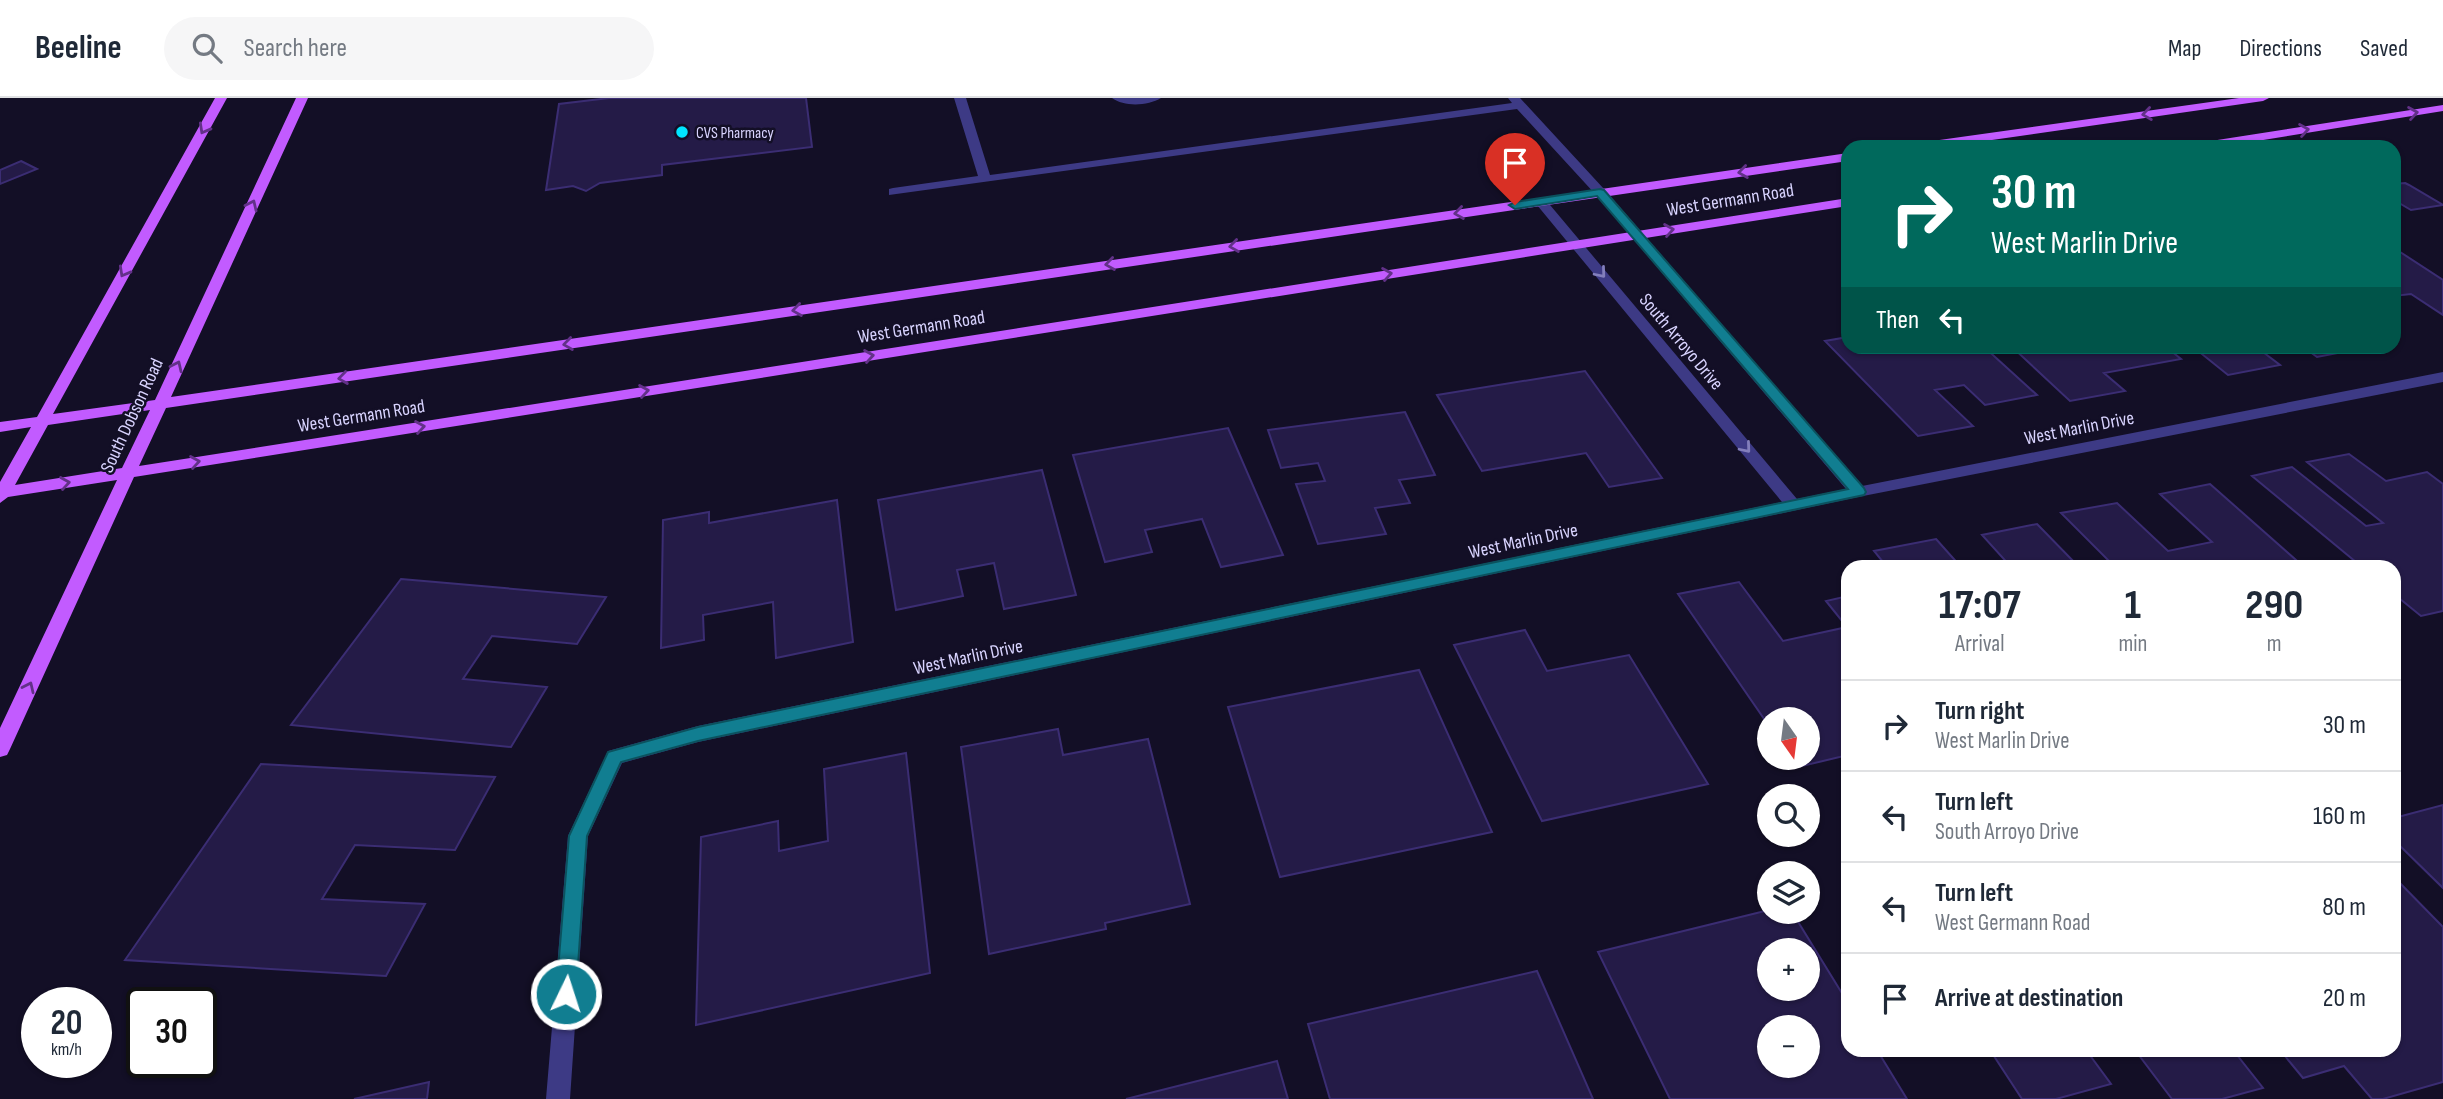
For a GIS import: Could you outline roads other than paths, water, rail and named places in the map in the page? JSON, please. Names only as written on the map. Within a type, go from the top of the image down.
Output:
[{"type":"main road","points":[[1,494],[221,98]]},
{"type":"main road","name":"South Dobson Road","points":[[0,749],[302,98]]},
{"type":"main road","points":[[1967,140],[2263,98]]},
{"type":"main road","points":[[2242,140],[2443,108]]},
{"type":"main road","name":"West Germann Road","points":[[0,427],[1841,158]]},
{"type":"main road","name":"West Germann Road","points":[[1,494],[1841,203]]},
{"type":"street","points":[[960,98],[985,178]]},
{"type":"street","points":[[1118,98],[1128,101],[1155,98]]},
{"type":"street","points":[[893,192],[1517,102]]},
{"type":"street","name":"South Arroyo Drive","points":[[1517,102],[1600,192],[1858,492]]},
{"type":"street","name":"South Arroyo Drive","points":[[1541,202],[1794,506]]},
{"type":"street","name":"West Marlin Drive","points":[[558,1099],[578,836],[615,757],[698,734],[1858,492],[2443,377]]},
{"type":"place","name":"CVS Pharmacy","points":[[682,132]]}]
